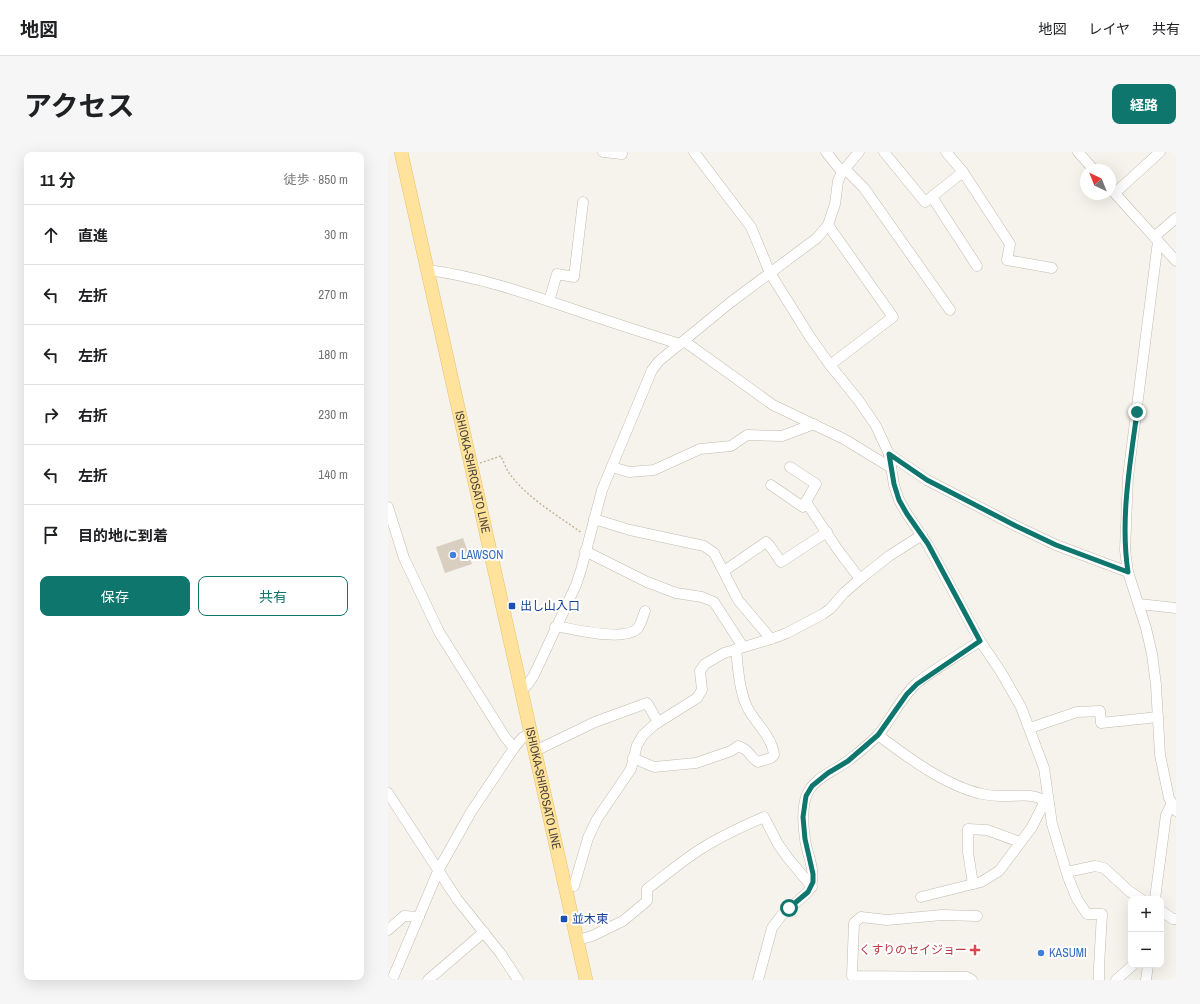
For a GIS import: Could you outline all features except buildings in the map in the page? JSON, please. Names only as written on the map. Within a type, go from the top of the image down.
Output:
[{"type":"main road","name":"ISHIOKA-SHIROSATO LINE","points":[[401,152],[586,980]]},
{"type":"street","points":[[603,152],[622,154]]},
{"type":"street","points":[[694,152],[751,227],[770,273],[810,337],[859,401],[876,426],[889,454],[890,467],[899,500],[922,535],[980,641],[1015,696],[1030,728],[1044,768],[1047,801],[1066,872],[1077,899],[1087,914],[1102,914],[1099,980]]},
{"type":"street","points":[[826,152],[843,171],[864,188],[950,310]]},
{"type":"street","points":[[522,690],[534,675],[555,627],[576,585],[602,490],[652,370],[682,342],[731,302],[817,238],[828,225],[835,204],[838,182],[843,171],[859,152]]},
{"type":"street","points":[[884,152],[925,202],[963,172]]},
{"type":"street","points":[[946,152],[963,172],[1010,244],[1007,260],[1052,268]]},
{"type":"street","points":[[1078,152],[1089,164]]},
{"type":"street","points":[[1116,188],[1160,152]]},
{"type":"street","points":[[1116,195],[1176,261]]},
{"type":"street","points":[[932,197],[977,266]]},
{"type":"street","points":[[549,301],[557,274],[574,277],[583,202]]},
{"type":"street","points":[[1155,896],[1166,815],[1174,807],[1168,798],[1160,755],[1156,685],[1152,654],[1139,604],[1128,572],[1125,550],[1128,477],[1156,239],[1176,218]]},
{"type":"street","points":[[828,225],[893,317],[830,365]]},
{"type":"street","points":[[428,270],[452,273],[483,281],[549,301],[630,329],[682,342],[773,405],[844,439],[890,467]]},
{"type":"street","points":[[612,467],[629,472],[654,470],[700,449],[731,446],[747,435],[782,436],[814,424]]},
{"type":"street","points":[[889,454],[927,480],[1016,526],[1056,545],[1128,572]]},
{"type":"street","points":[[771,485],[803,507],[816,484],[790,468]]},
{"type":"street","points":[[806,502],[838,550],[860,579]]},
{"type":"street","points":[[388,507],[404,558],[439,632],[505,737],[514,748]]},
{"type":"street","points":[[594,519],[630,530],[704,546],[714,553],[732,590],[746,612],[772,640]]},
{"type":"street","points":[[724,571],[766,542],[781,562],[827,532]]},
{"type":"street","points":[[574,886],[588,838],[597,819],[631,769],[637,745],[643,735],[658,722],[698,698],[702,690],[700,671],[705,664],[724,653],[772,640],[826,612],[860,579],[889,556],[922,535]]},
{"type":"street","points":[[585,551],[647,582],[676,593],[702,597],[714,602],[739,648],[740,683],[747,706],[764,730],[774,755],[771,758],[758,762],[745,748],[738,746],[731,751],[696,762],[654,767],[634,758]]},
{"type":"street","points":[[1139,604],[1176,608]]},
{"type":"street","points":[[555,627],[595,634],[630,634],[638,628],[645,610]]},
{"type":"street","points":[[758,980],[772,928],[781,916],[812,887],[813,874],[805,839],[803,817],[806,796],[812,786],[828,773],[848,761],[878,735],[907,694],[917,684],[980,641]]},
{"type":"street","points":[[535,751],[595,722],[647,703],[658,722]]},
{"type":"street","points":[[1030,728],[1077,712],[1100,711],[1101,723],[1158,717]]},
{"type":"street","points":[[392,980],[439,869],[471,812],[514,748],[522,738],[531,733]]},
{"type":"street","points":[[878,735],[947,781],[962,788],[981,794],[999,796],[1030,795],[1047,801]]},
{"type":"street","points":[[388,793],[439,869],[457,899],[501,954],[518,980]]},
{"type":"street","points":[[921,896],[981,882],[999,871],[1032,827],[1047,801]]},
{"type":"street","points":[[578,940],[592,936],[624,921],[647,901],[647,889],[688,858],[703,847],[735,829],[764,817],[778,844],[812,887]]},
{"type":"street","points":[[973,884],[968,852],[968,829],[987,830],[1020,842]]},
{"type":"street","points":[[1066,872],[1095,866],[1104,868],[1129,892],[1136,896]]},
{"type":"street","points":[[1164,913],[1173,919],[1176,919]]},
{"type":"street","points":[[972,980],[967,977],[885,978],[852,976],[854,923],[861,917],[886,920],[942,915],[977,916]]},
{"type":"street","points":[[388,930],[404,916],[419,917]]},
{"type":"street","points":[[428,980],[484,932]]},
{"type":"street","points":[[1116,980],[1130,968]]},
{"type":"street","points":[[1146,980],[1148,968]]},
{"type":"path","points":[[471,467],[501,456],[508,472],[519,485],[530,495],[589,538]]},
{"type":"place","name":"LAWSON","points":[[453,555]]},
{"type":"place","name":"出し山入口","points":[[512,606]]},
{"type":"place","name":"並木東","points":[[564,919]]},
{"type":"place","name":"くすりのセイジョー","points":[[975,950]]},
{"type":"place","name":"KASUMI","points":[[1041,953]]},
{"type":"route","points":[[789,908],[808,892],[812,887],[813,882],[813,874],[805,839],[803,817],[806,796],[812,786],[828,773],[848,761],[878,735],[907,694],[917,684],[932,672],[980,641],[928,544],[899,500],[890,467],[889,454],[927,480],[1016,526],[1056,545],[1128,572],[1125,550],[1125,518],[1128,477],[1137,412]]}]
